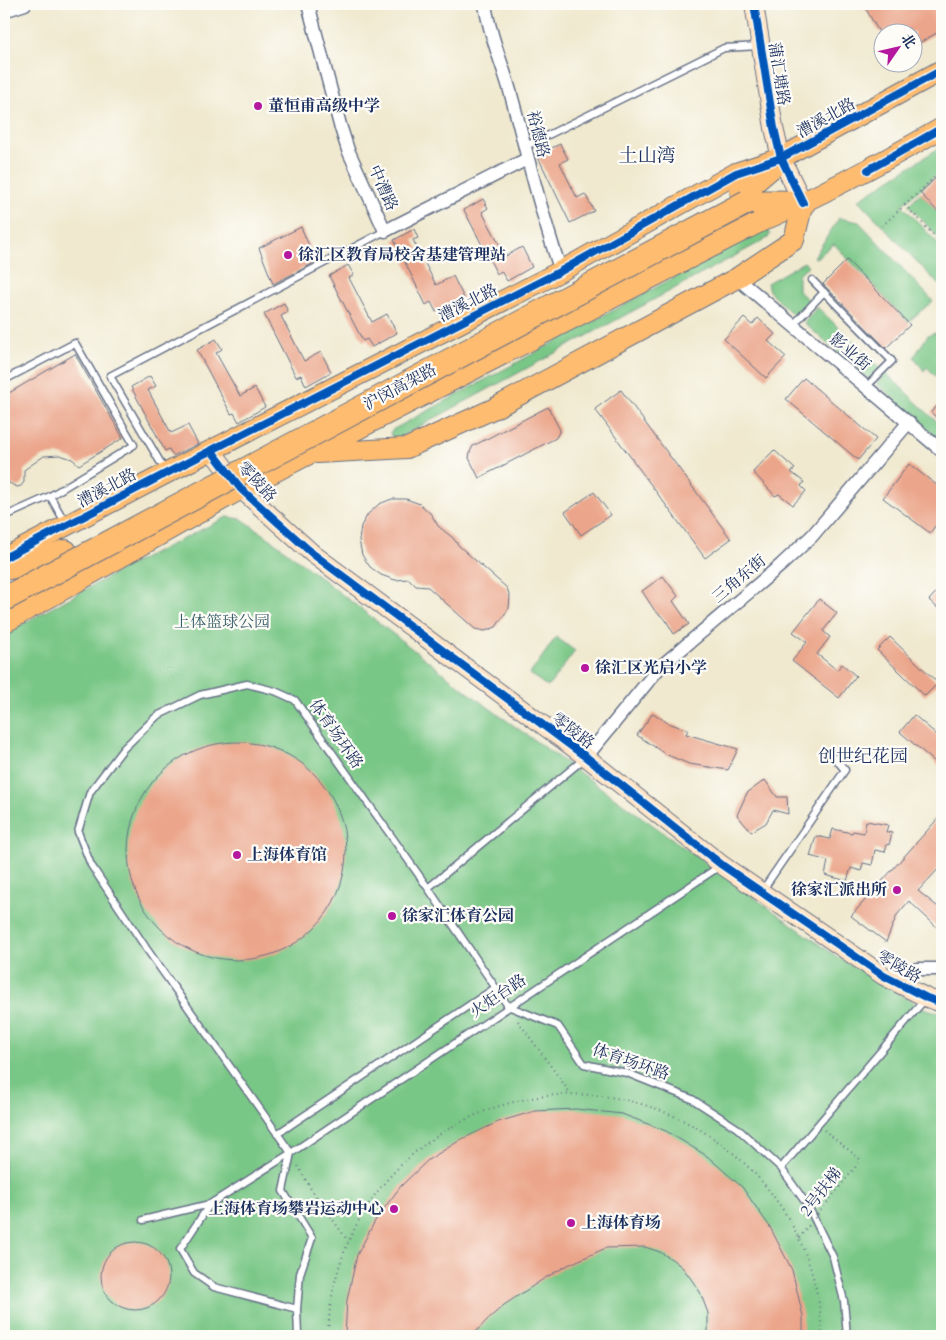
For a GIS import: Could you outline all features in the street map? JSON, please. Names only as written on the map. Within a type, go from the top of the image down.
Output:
[{"type":"highway","name":"沪闵高架路","points":[[4,599],[744,196],[781,158]]},
{"type":"highway","name":"沪闵高架路","points":[[744,196],[803,203]]},
{"type":"highway","points":[[4,584],[744,196]]},
{"type":"highway","points":[[4,568],[32,563],[65,552]]},
{"type":"main road","name":"漕溪北路","points":[[4,558],[167,472],[561,271],[736,174],[781,158],[942,70]]},
{"type":"main road","points":[[4,623],[241,489],[762,220],[803,203],[868,170],[942,128]]},
{"type":"main road","points":[[310,454],[407,448],[493,409],[737,278],[794,240],[803,203]]},
{"type":"street","points":[[4,11],[25,4]]},
{"type":"street","name":"中漕路","points":[[308,4],[348,150],[385,231],[526,153]]},
{"type":"street","name":"裕德路","points":[[485,4],[489,26],[514,104],[526,153],[561,271]]},
{"type":"street","name":"蒲汇塘路","points":[[754,4],[781,158],[803,203]]},
{"type":"street","name":"影业街","points":[[737,278],[942,451]]},
{"type":"street","name":"三角东街","points":[[586,757],[659,668],[781,565],[812,536],[909,422]]},
{"type":"street","name":"零陵路","points":[[212,450],[241,489],[313,554],[586,757],[722,865],[884,976],[934,1000]]},
{"type":"street","points":[[884,976],[918,969],[942,969]]},
{"type":"lane","points":[[526,153],[724,48],[761,46]]},
{"type":"lane","points":[[167,472],[110,376],[385,231]]},
{"type":"lane","points":[[812,280],[893,359],[866,387]]},
{"type":"lane","points":[[793,325],[824,292]]},
{"type":"lane","points":[[4,377],[8,378],[75,343],[134,445],[50,496],[4,516]]},
{"type":"lane","points":[[50,496],[67,525]]},
{"type":"lane","name":"体育场环路","points":[[291,1152],[91,865],[78,832],[90,792],[123,749],[157,716],[200,695],[247,684],[275,691],[295,700],[428,888],[508,1006],[558,1026],[584,1064],[627,1073],[692,1099],[737,1128],[781,1168],[808,1206],[833,1257],[844,1301],[847,1336]]},
{"type":"lane","points":[[428,888],[586,757]]},
{"type":"lane","points":[[761,892],[845,770],[835,758]]},
{"type":"lane","name":"火炬台路","points":[[210,1204],[722,865]]},
{"type":"lane","points":[[277,1134],[495,988]]},
{"type":"lane","points":[[781,1168],[818,1124],[934,1000]]},
{"type":"lane","points":[[291,1152],[283,1191],[312,1238],[300,1274],[297,1309],[298,1336]]},
{"type":"lane","points":[[210,1204],[180,1249],[194,1273],[214,1287],[297,1309]]},
{"type":"lane","points":[[143,1220],[210,1204]]},
{"type":"path","points":[[882,226],[938,174]]},
{"type":"path","points":[[905,205],[942,244]]},
{"type":"path","points":[[508,1006],[571,1094]]},
{"type":"path","points":[[328,1336],[332,1295],[338,1267],[348,1241],[363,1213],[381,1187],[402,1164],[425,1144],[451,1126],[480,1112],[509,1102],[540,1096],[571,1094],[618,1098],[664,1111],[706,1132],[738,1156],[760,1178],[779,1204],[799,1238],[810,1265],[817,1292],[822,1336]]},
{"type":"path","points":[[291,1152],[311,1189],[348,1241]]},
{"type":"green space","points":[[942,146],[942,170],[902,205],[942,248],[942,288],[858,200]]},
{"type":"green space","points":[[920,193],[942,216],[942,241],[908,205]]},
{"type":"green space","points":[[839,218],[859,222],[933,301],[908,322],[834,244],[816,258],[814,257]]},
{"type":"green space","points":[[762,230],[769,231],[768,238],[398,438],[392,437],[390,433],[392,430]]},
{"type":"green space","points":[[804,262],[808,266],[798,274],[798,291],[809,300],[794,316],[769,291],[767,283]]},
{"type":"green space","points":[[817,307],[881,368],[870,380],[804,323]]},
{"type":"green space","points":[[940,332],[942,383],[927,367],[924,371],[914,357],[928,335]]},
{"type":"green space","points":[[886,373],[942,427],[942,442],[876,383]]},
{"type":"green space","name":"徐家汇体育公园","points":[[227,517],[242,519],[272,540],[478,700],[836,956],[921,1007],[942,1014],[942,1336],[4,1336],[4,634],[128,566]]},
{"type":"green space","points":[[556,637],[575,651],[548,687],[530,674]]},
{"type":"building","points":[[863,4],[942,4],[942,30],[924,40],[924,22],[874,23]]},
{"type":"building","points":[[560,144],[568,159],[560,163],[577,198],[585,194],[594,211],[570,223],[537,155]]},
{"type":"building","points":[[942,172],[942,216],[920,193]]},
{"type":"building","points":[[483,199],[488,208],[482,212],[506,256],[522,247],[532,267],[507,281],[501,271],[497,274],[464,210]]},
{"type":"building","name":"徐汇区教育局校舍基建管理站","points":[[301,227],[316,262],[273,284],[259,248]]},
{"type":"building","points":[[414,229],[418,238],[413,240],[436,285],[453,276],[464,298],[436,312],[431,302],[426,305],[394,240]]},
{"type":"building","points":[[847,260],[910,325],[886,348],[823,284]]},
{"type":"building","points":[[348,265],[354,275],[349,278],[372,322],[387,314],[397,333],[372,347],[367,339],[363,341],[329,276]]},
{"type":"building","points":[[284,303],[288,312],[281,316],[304,361],[321,352],[331,372],[306,386],[301,375],[296,377],[264,314]]},
{"type":"building","points":[[744,318],[752,325],[758,318],[775,334],[768,341],[786,357],[766,378],[724,339]]},
{"type":"building","points":[[216,339],[222,349],[216,353],[240,396],[255,388],[265,407],[239,422],[234,413],[231,414],[197,350]]},
{"type":"building","points":[[75,354],[123,438],[79,465],[72,459],[60,455],[44,456],[24,470],[24,482],[21,486],[17,487],[9,483],[4,475],[4,396]]},
{"type":"building","points":[[150,376],[156,386],[148,390],[171,433],[188,425],[198,444],[173,456],[169,449],[165,451],[131,387]]},
{"type":"building","points":[[804,378],[876,439],[858,460],[786,399]]},
{"type":"building","points":[[621,390],[731,539],[705,558],[595,409]]},
{"type":"building","points":[[942,401],[942,424],[931,412]]},
{"type":"building","points":[[548,407],[560,430],[556,438],[479,478],[469,458],[473,446]]},
{"type":"building","points":[[774,450],[795,469],[791,472],[804,482],[801,486],[806,491],[793,505],[779,494],[775,496],[753,472]]},
{"type":"building","points":[[909,464],[942,489],[942,517],[930,533],[883,498]]},
{"type":"building","points":[[594,492],[611,515],[581,535],[565,512]]},
{"type":"building","points":[[392,499],[406,499],[420,504],[431,514],[438,526],[507,588],[510,597],[509,608],[496,627],[485,631],[475,629],[428,587],[416,586],[409,579],[395,580],[381,575],[370,567],[362,555],[359,540],[361,526],[368,514],[379,504]]},
{"type":"building","points":[[663,576],[678,596],[673,601],[689,624],[674,634],[665,619],[655,611],[642,591]]},
{"type":"building","points":[[942,586],[942,612],[929,600]]},
{"type":"building","points":[[819,599],[837,613],[823,631],[830,637],[817,654],[837,670],[842,664],[856,676],[839,698],[792,661],[807,642],[793,632]]},
{"type":"building","points":[[890,637],[938,683],[925,696],[877,650]]},
{"type":"building","points":[[653,713],[668,723],[688,730],[686,734],[738,749],[728,770],[689,764],[665,754],[637,735]]},
{"type":"building","points":[[914,715],[942,739],[942,768],[900,732]]},
{"type":"building","name":"上海体育馆","points":[[248,742],[279,750],[298,760],[314,774],[328,790],[338,809],[346,840],[346,862],[338,893],[328,912],[314,928],[298,942],[279,952],[248,960],[226,960],[195,952],[176,942],[146,912],[136,893],[130,872],[128,840],[136,809],[146,790],[176,760],[195,750],[216,744]]},
{"type":"building","points":[[765,780],[777,797],[787,797],[788,814],[773,810],[766,823],[751,832],[737,815],[747,793]]},
{"type":"building","name":"徐家汇派出所","points":[[942,814],[942,865],[918,891],[942,910],[942,932],[909,901],[897,915],[886,942],[851,916]]},
{"type":"building","points":[[866,821],[888,825],[886,832],[892,833],[885,852],[875,850],[872,865],[863,863],[861,871],[851,868],[847,881],[825,875],[828,861],[810,856],[816,836],[830,839],[833,829],[852,833],[853,831],[864,833]]},
{"type":"building","name":"上海体育场","points":[[576,1109],[622,1114],[666,1131],[707,1156],[742,1187],[770,1227],[792,1270],[803,1316],[803,1336],[708,1336],[708,1313],[700,1292],[691,1279],[683,1268],[673,1260],[660,1252],[645,1247],[606,1248],[568,1265],[504,1305],[472,1336],[345,1336],[347,1300],[357,1255],[376,1219],[401,1186],[428,1160],[462,1139],[498,1122],[535,1111]]},
{"type":"building","points":[[142,1242],[154,1248],[163,1257],[169,1269],[167,1289],[159,1300],[142,1310],[128,1310],[111,1300],[103,1289],[101,1269],[111,1252],[122,1244]]},
{"type":"cycle path","points":[[754,4],[774,128],[781,158],[803,203]]},
{"type":"cycle path","points":[[4,558],[561,271],[736,173],[781,158],[942,70]]},
{"type":"cycle path","points":[[868,170],[942,128]]},
{"type":"cycle path","points":[[211,450],[241,489],[313,554],[586,757],[722,865],[884,976],[927,998],[942,1003]]},
{"type":"place","name":"董恒甫高级中学","points":[[258,106]]},
{"type":"place","name":"徐汇区教育局校舍基建管理站","points":[[288,255]]},
{"type":"place","name":"徐汇区光启小学","points":[[585,668]]},
{"type":"place","name":"上海体育馆","points":[[237,855]]},
{"type":"place","name":"徐家汇派出所","points":[[897,890]]},
{"type":"place","name":"徐家汇体育公园","points":[[392,916]]},
{"type":"place","name":"上海体育场攀岩运动中心","points":[[394,1209]]},
{"type":"place","name":"上海体育场","points":[[571,1223]]},
{"type":"district","name":"土山湾","points":[[647,156]]},
{"type":"district","name":"创世纪花园","points":[[863,756]]},
{"type":"park label","name":"上体篮球公园","points":[[222,622]]}]
